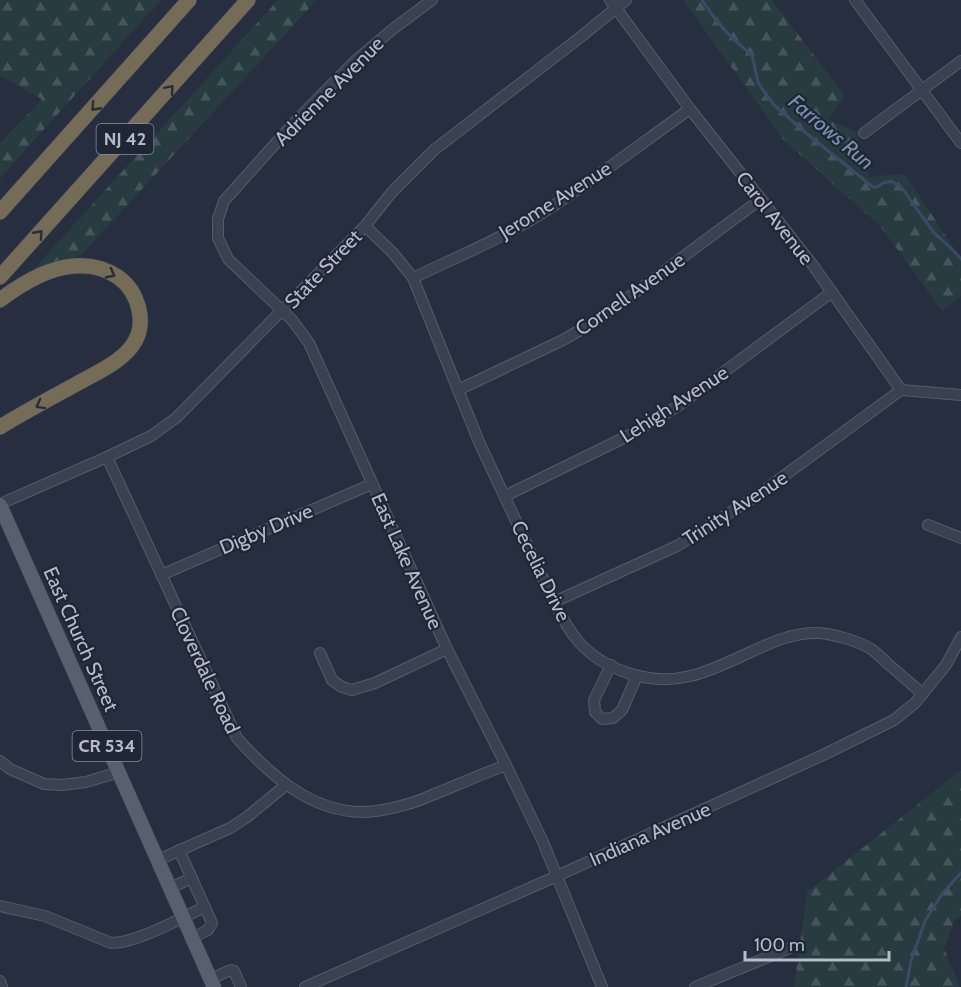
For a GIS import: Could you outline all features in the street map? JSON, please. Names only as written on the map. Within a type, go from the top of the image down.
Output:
[{"type":"highway","name":"NJ 42","points":[[0,212],[189,0]]},
{"type":"highway","name":"NJ 42","points":[[0,277],[248,0]]},
{"type":"highway","points":[[0,300],[23,285],[58,269],[75,266],[91,267],[119,278],[129,289],[140,312],[137,337],[122,357],[105,369],[4,422]]},
{"type":"main road","name":"East Church Street","points":[[0,504],[212,983]]},
{"type":"street","name":"Adrienne Avenue","points":[[258,163],[355,61],[432,0]]},
{"type":"street","name":"State Street","points":[[0,504],[151,436],[176,418],[365,226],[392,192],[434,150],[578,39],[613,4],[626,0]]},
{"type":"street","points":[[855,0],[961,143]]},
{"type":"street","name":"Carol Avenue","points":[[613,4],[690,109],[812,264],[902,390]]},
{"type":"street","points":[[864,133],[961,61]]},
{"type":"street","name":"Jerome Avenue","points":[[413,278],[504,235],[537,216],[690,109]]},
{"type":"street","name":"East Lake Avenue","points":[[258,163],[224,201],[218,219],[218,238],[228,259],[283,311],[309,343],[447,649],[543,842],[602,987]]},
{"type":"street","name":"Cornell Avenue","points":[[458,390],[563,340],[602,318],[761,199]]},
{"type":"street","name":"Cecelia Drive","points":[[365,226],[413,278],[479,442],[554,602],[568,628],[592,654],[638,676],[666,679],[690,676],[732,661],[785,637],[821,633],[851,640],[872,649],[923,694]]},
{"type":"street","name":"Lehigh Avenue","points":[[505,496],[636,432],[678,406],[832,292]]},
{"type":"street","points":[[902,390],[961,396]]},
{"type":"street","name":"Trinity Avenue","points":[[554,602],[677,546],[758,495],[902,390]]},
{"type":"street","name":"Cloverdale Road","points":[[108,457],[237,738],[255,759],[286,785],[312,801],[342,810],[364,812],[411,804],[506,765]]},
{"type":"street","name":"Digby Drive","points":[[161,575],[372,484]]},
{"type":"street","points":[[928,525],[961,538]]},
{"type":"street","name":"Indiana Avenue","points":[[306,987],[557,876],[821,756],[894,720],[923,694],[946,665],[961,637]]},
{"type":"street","points":[[320,653],[332,680],[352,690],[447,649]]},
{"type":"street","points":[[611,665],[594,700],[595,712],[602,719],[613,718],[622,710],[638,676]]},
{"type":"street","points":[[0,761],[10,769],[44,784],[62,785],[86,782],[119,772]]},
{"type":"street","points":[[158,860],[230,828],[248,817],[286,785]]},
{"type":"street","points":[[179,850],[212,923],[208,930],[192,938]]},
{"type":"street","points":[[170,888],[192,878]]},
{"type":"street","points":[[0,906],[45,916],[111,943],[136,938],[205,907]]},
{"type":"street","points":[[695,987],[790,948]]},
{"type":"street","points":[[212,983],[231,970],[236,974],[241,987]]},
{"type":"street","points":[[0,981],[2,987]]},
{"type":"green space","points":[[0,0],[161,0],[0,178],[0,143],[42,99],[0,76]]},
{"type":"green space","points":[[278,0],[317,0],[81,255],[29,274]]},
{"type":"green space","points":[[683,0],[772,0],[845,96],[828,120],[856,131],[869,177],[905,174],[961,259],[961,296],[942,311],[881,227],[783,139]]},
{"type":"green space","points":[[961,770],[961,916],[955,919],[944,948],[960,987],[794,987],[807,892]]},
{"type":"waterway","name":"Farrows Run","points":[[702,0],[724,30],[752,55],[758,82],[774,105],[873,187],[891,181],[902,188],[934,233],[961,259]]},
{"type":"waterway","name":"Farrows Run","points":[[906,987],[911,961],[925,921],[942,894],[961,873]]}]
